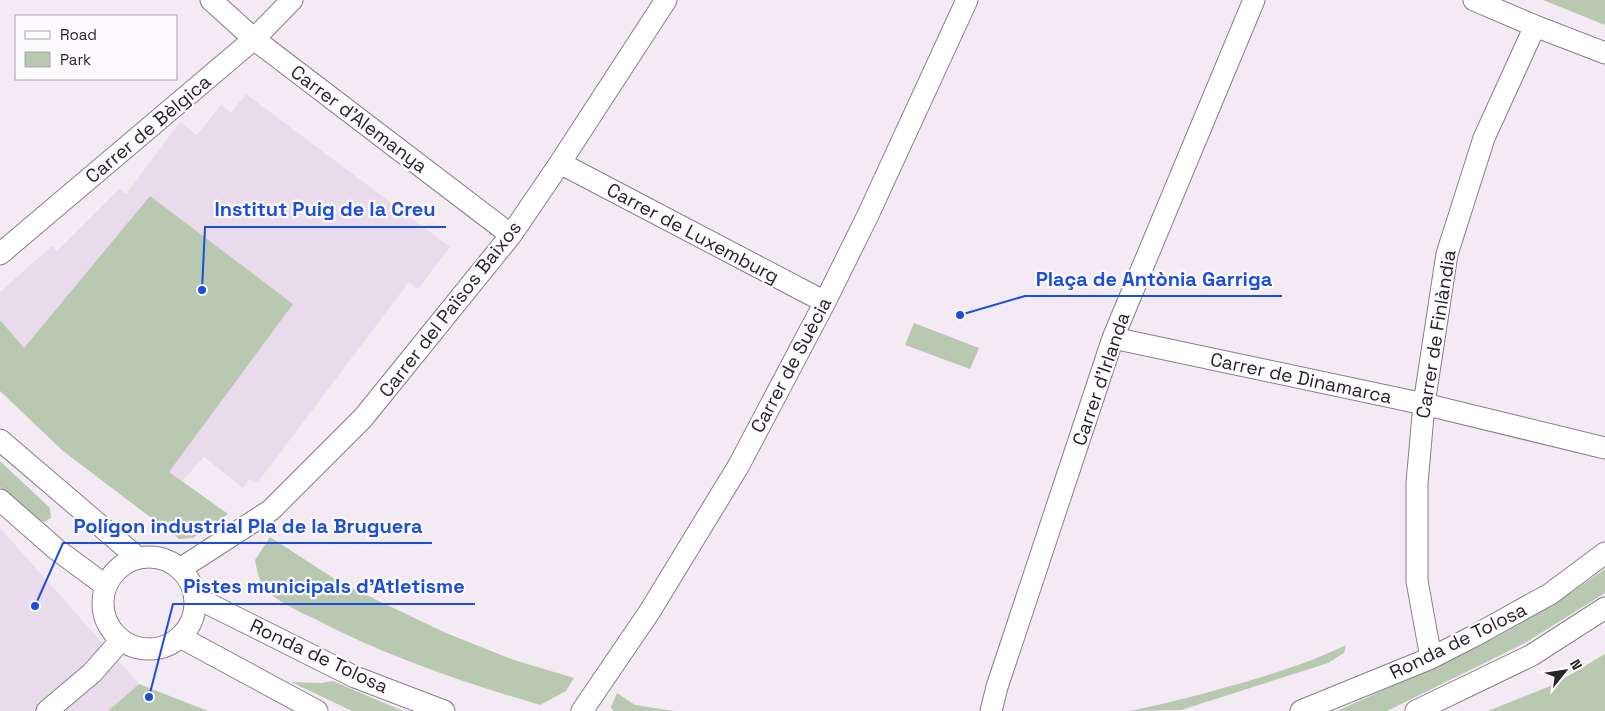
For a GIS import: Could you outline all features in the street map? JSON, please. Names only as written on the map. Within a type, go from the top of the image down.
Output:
[{"type":"street","name":"Carrer d'Alemanya","points":[[211,0],[254,39],[510,235]]},
{"type":"street","name":"Carrer de Bèlgica","points":[[0,254],[254,39],[292,0]]},
{"type":"street","name":"Carrer del Països Baixos","points":[[180,569],[271,510],[363,418],[510,235],[560,163],[666,0]]},
{"type":"street","name":"Carrer de Suècia","points":[[582,711],[650,611],[739,465],[825,302],[872,206],[967,0]]},
{"type":"street","name":"Carrer d'Irlanda","points":[[991,711],[997,687],[1113,338],[1254,0]]},
{"type":"street","points":[[1474,0],[1605,53]]},
{"type":"street","name":"Carrer de Finlàndia","points":[[1430,658],[1418,581],[1417,483],[1424,404],[1447,254],[1484,138],[1535,26]]},
{"type":"street","name":"Carrer de Luxemburg","points":[[560,163],[825,302]]},
{"type":"street","name":"Carrer de Dinamarca","points":[[1113,338],[1424,404],[1605,448]]},
{"type":"street","points":[[0,440],[138,558]]},
{"type":"street","points":[[0,500],[56,549],[106,586]]},
{"type":"street","name":"Ronda de Tolosa","points":[[1301,711],[1430,658],[1474,636],[1550,594],[1605,553]]},
{"type":"street","points":[[153,557],[168,561],[180,569],[190,582],[195,597],[192,619],[180,637],[170,644],[157,648],[138,648],[121,640],[111,629],[104,615],[103,600],[106,586],[114,573],[125,564],[138,558],[153,557]]},
{"type":"street","name":"Ronda de Tolosa","points":[[195,597],[355,676],[444,711]]},
{"type":"street","points":[[1416,711],[1532,656],[1605,608]]},
{"type":"street","points":[[180,637],[317,711]]},
{"type":"street","points":[[47,711],[92,673],[121,640]]},
{"type":"shaded area","points":[[246,94],[450,247],[418,289],[409,282],[258,482],[249,479],[243,488],[204,457],[182,481],[168,472],[24,349],[0,320],[0,292],[52,246],[57,251],[119,189],[126,194],[180,122],[197,135],[221,105],[231,113]]},
{"type":"shaded area","points":[[0,528],[139,684],[108,711],[0,711]]},
{"type":"green space","points":[[1543,0],[1605,0],[1605,25]]},
{"type":"green space","points":[[150,196],[293,304],[169,472],[228,514],[193,538],[179,539],[63,451],[0,391],[0,320],[24,348]]},
{"type":"green space","points":[[914,323],[979,348],[970,369],[905,345]]},
{"type":"green space","points":[[0,461],[50,508],[51,518],[44,522],[35,519],[0,487]]},
{"type":"green space","points":[[270,537],[341,583],[446,633],[514,660],[574,678],[566,691],[540,705],[424,667],[340,632],[295,609],[271,595],[264,588],[255,560]]},
{"type":"green space","points":[[1605,569],[1605,593],[1525,643],[1387,711],[1337,711],[1508,631],[1572,592]]},
{"type":"green space","points":[[1346,645],[1344,653],[1328,663],[1181,710],[1129,711],[1187,698],[1258,678],[1309,661]]},
{"type":"green space","points":[[1605,654],[1605,711],[1488,711],[1553,685]]},
{"type":"green space","points":[[333,681],[403,711],[352,711],[291,682],[321,683]]},
{"type":"green space","points":[[139,684],[208,711],[108,711]]},
{"type":"green space","points":[[617,693],[635,705],[674,711],[613,711],[611,707]]},
{"type":"place","name":"Institut Puig de la Creu","points":[[202,290]]},
{"type":"place","name":"Plaça de Antònia Garriga","points":[[960,315]]},
{"type":"place","name":"Polígon industrial Pla de la Bruguera","points":[[35,606]]},
{"type":"place","name":"Pistes municipals d'Atletisme","points":[[149,697]]}]
